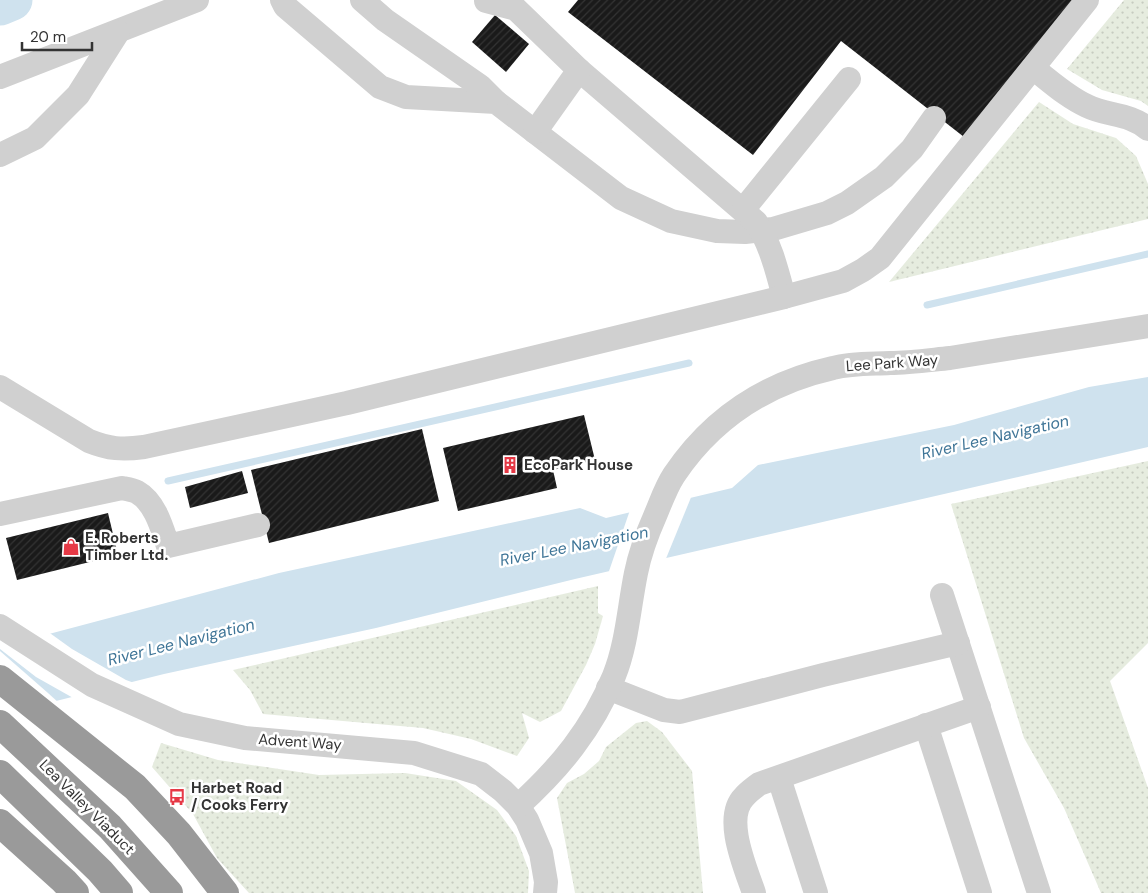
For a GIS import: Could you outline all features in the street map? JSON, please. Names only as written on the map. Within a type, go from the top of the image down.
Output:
[{"type":"highway","points":[[0,679],[136,787],[179,834],[225,893]]},
{"type":"highway","name":"Lea Valley Viaduct","points":[[0,724],[110,827],[169,893]]},
{"type":"highway","points":[[0,774],[100,871],[119,893]]},
{"type":"highway","points":[[0,823],[75,893]]},
{"type":"street","points":[[0,78],[197,0]]},
{"type":"street","points":[[282,0],[285,6],[380,87],[406,97],[496,102]]},
{"type":"street","points":[[362,0],[385,20],[480,86],[496,102],[621,198],[671,221],[717,231],[745,232],[774,229],[827,213],[864,192],[884,177],[912,149],[934,118]]},
{"type":"street","points":[[0,387],[89,442],[123,450],[356,401],[784,297],[842,281],[880,258],[1087,0]]},
{"type":"street","points":[[486,2],[519,5],[579,70],[756,222],[773,254],[784,297]]},
{"type":"street","points":[[0,155],[35,138],[78,95],[118,32]]},
{"type":"street","points":[[1033,68],[1088,107],[1135,120],[1148,129]]},
{"type":"street","points":[[536,132],[579,70]]},
{"type":"street","points":[[743,210],[849,79]]},
{"type":"street","name":"Lee Park Way","points":[[518,806],[568,756],[594,715],[617,667],[636,572],[646,538],[674,476],[696,446],[725,418],[751,399],[778,385],[833,368],[852,364],[918,362],[950,358],[1148,326]]},
{"type":"street","points":[[0,514],[122,488],[137,492],[148,502],[159,522],[168,546],[258,525]]},
{"type":"street","points":[[942,595],[1039,893]]},
{"type":"street","name":"Advent Way","points":[[0,626],[92,685],[179,724],[245,738],[414,753],[480,774],[504,791],[518,806],[527,820],[541,853],[546,882],[545,893]]},
{"type":"street","points":[[608,688],[664,710],[680,712],[958,642]]},
{"type":"street","points":[[754,893],[736,838],[735,814],[742,798],[759,784],[979,707]]},
{"type":"street","points":[[926,725],[980,893]]},
{"type":"street","points":[[779,778],[816,893]]},
{"type":"shaded area","points":[[1124,0],[1148,0],[1148,106],[1141,101],[1102,90],[1067,69]]},
{"type":"shaded area","points":[[1039,102],[1073,124],[1116,138],[1136,156],[1148,184],[1148,219],[889,282]]},
{"type":"shaded area","points":[[1148,461],[1148,643],[1110,681],[1148,788],[1148,893],[1101,893],[1064,808],[1024,738],[951,504]]},
{"type":"shaded area","points":[[598,586],[598,613],[603,616],[595,644],[586,665],[561,711],[540,722],[522,713],[529,738],[517,756],[471,739],[423,728],[263,714],[250,690],[233,670]]},
{"type":"shaded area","points":[[647,721],[662,732],[692,771],[703,893],[575,893],[557,798],[567,783],[584,774],[599,761],[606,747],[636,723]]},
{"type":"shaded area","points":[[161,743],[218,760],[319,775],[405,773],[456,781],[497,810],[516,836],[529,871],[528,893],[249,893],[217,858],[193,814],[152,767]]},
{"type":"water","name":"River Lee Navigation","points":[[1148,377],[1148,447],[575,579],[376,628],[164,674],[0,715],[0,647],[279,573],[580,508],[606,518],[732,488],[758,465],[954,425],[1089,387]]},
{"type":"pier","points":[[692,495],[665,561],[608,574],[630,510]]},
{"type":"pier","points":[[47,631],[72,649],[126,680],[137,684],[75,699],[36,677],[0,649],[0,644]]},
{"type":"pier","points":[[0,651],[48,693],[59,703],[0,717]]},
{"type":"building","points":[[578,0],[1074,0],[964,137],[841,41],[753,155],[568,12]]},
{"type":"building","points":[[495,15],[529,44],[506,72],[472,42]]},
{"type":"building","name":"EcoPark House","points":[[584,415],[595,460],[553,470],[557,488],[458,511],[443,448]]},
{"type":"building","points":[[422,429],[439,501],[269,543],[251,470]]},
{"type":"building","points":[[242,471],[248,493],[190,508],[185,487]]},
{"type":"building","points":[[108,513],[118,555],[17,580],[6,538]]},
{"type":"waterway","points":[[0,5],[12,0]]},
{"type":"waterway","points":[[927,305],[1148,254]]},
{"type":"waterway","points":[[168,481],[689,363]]},
{"type":"place","name":"EcoPark House","points":[[510,465]]},
{"type":"place","name":"E. Roberts Timber Ltd.","points":[[71,547]]},
{"type":"place","name":"Harbet Road / Cooks Ferry","points":[[177,797]]}]
